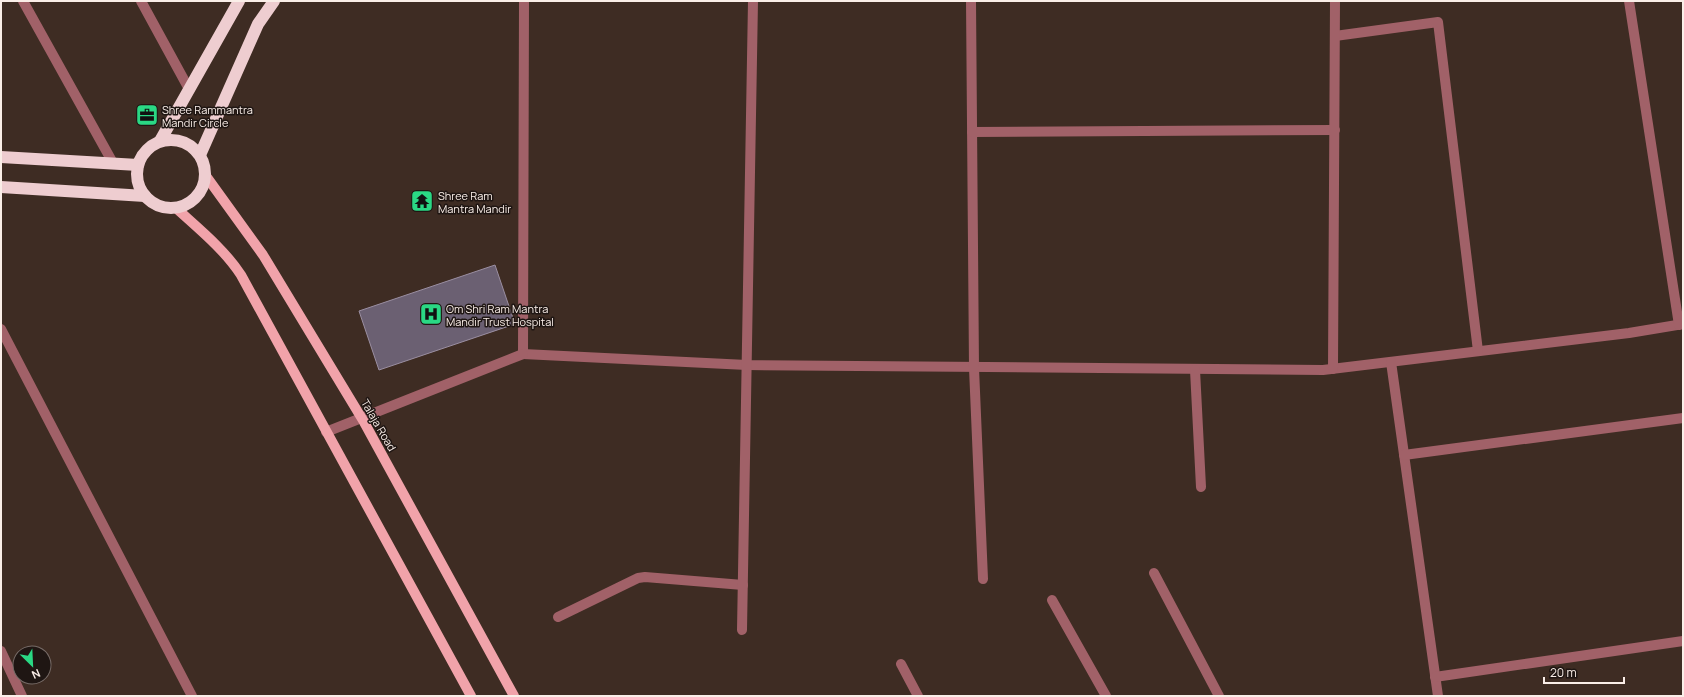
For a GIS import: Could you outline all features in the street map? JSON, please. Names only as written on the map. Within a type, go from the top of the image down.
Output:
[{"type":"highway","points":[[160,141],[239,1]]},
{"type":"highway","points":[[200,155],[258,24],[274,1]]},
{"type":"highway","points":[[171,139],[182,141],[192,146],[200,155],[204,165],[206,176],[203,187],[197,197],[187,204],[176,208],[165,208],[154,203],[145,196],[139,186],[137,176],[138,165],[143,155],[151,146],[160,141],[171,139]]},
{"type":"highway","points":[[1,157],[138,165]]},
{"type":"highway","points":[[1,187],[145,196]]},
{"type":"main road","name":"Talaja Road","points":[[206,176],[263,255],[361,418],[514,696]]},
{"type":"main road","points":[[176,208],[232,262],[470,696]]},
{"type":"street","points":[[23,1],[113,163]]},
{"type":"street","points":[[141,1],[189,89]]},
{"type":"street","points":[[523,354],[524,1]]},
{"type":"street","points":[[742,630],[753,1]]},
{"type":"street","points":[[971,1],[974,368],[983,579]]},
{"type":"street","points":[[1333,369],[1336,1]]},
{"type":"street","points":[[326,432],[523,354],[747,366],[1195,370],[1333,369],[1681,325],[1629,1]]},
{"type":"street","points":[[1335,36],[1438,22],[1478,351]]},
{"type":"street","points":[[972,132],[1334,130]]},
{"type":"street","points":[[1,329],[192,696]]},
{"type":"street","points":[[1391,362],[1438,696]]},
{"type":"street","points":[[1195,370],[1201,487]]},
{"type":"street","points":[[1404,455],[1683,418]]},
{"type":"street","points":[[1154,573],[1219,696]]},
{"type":"street","points":[[558,618],[638,578],[645,577],[743,585]]},
{"type":"street","points":[[1052,600],[1106,696]]},
{"type":"street","points":[[1435,677],[1683,641]]},
{"type":"street","points":[[1,651],[22,696]]},
{"type":"street","points":[[901,664],[918,696]]},
{"type":"building","points":[[495,265],[515,324],[379,370],[359,311]]},
{"type":"place","name":"Shree Rammantra Mandir Circle","points":[[147,115]]},
{"type":"place","name":"Shree Ram Mantra Mandir","points":[[422,201]]},
{"type":"place","name":"Om Shri Ram Mantra Mandir Trust Hospital","points":[[431,314]]}]
